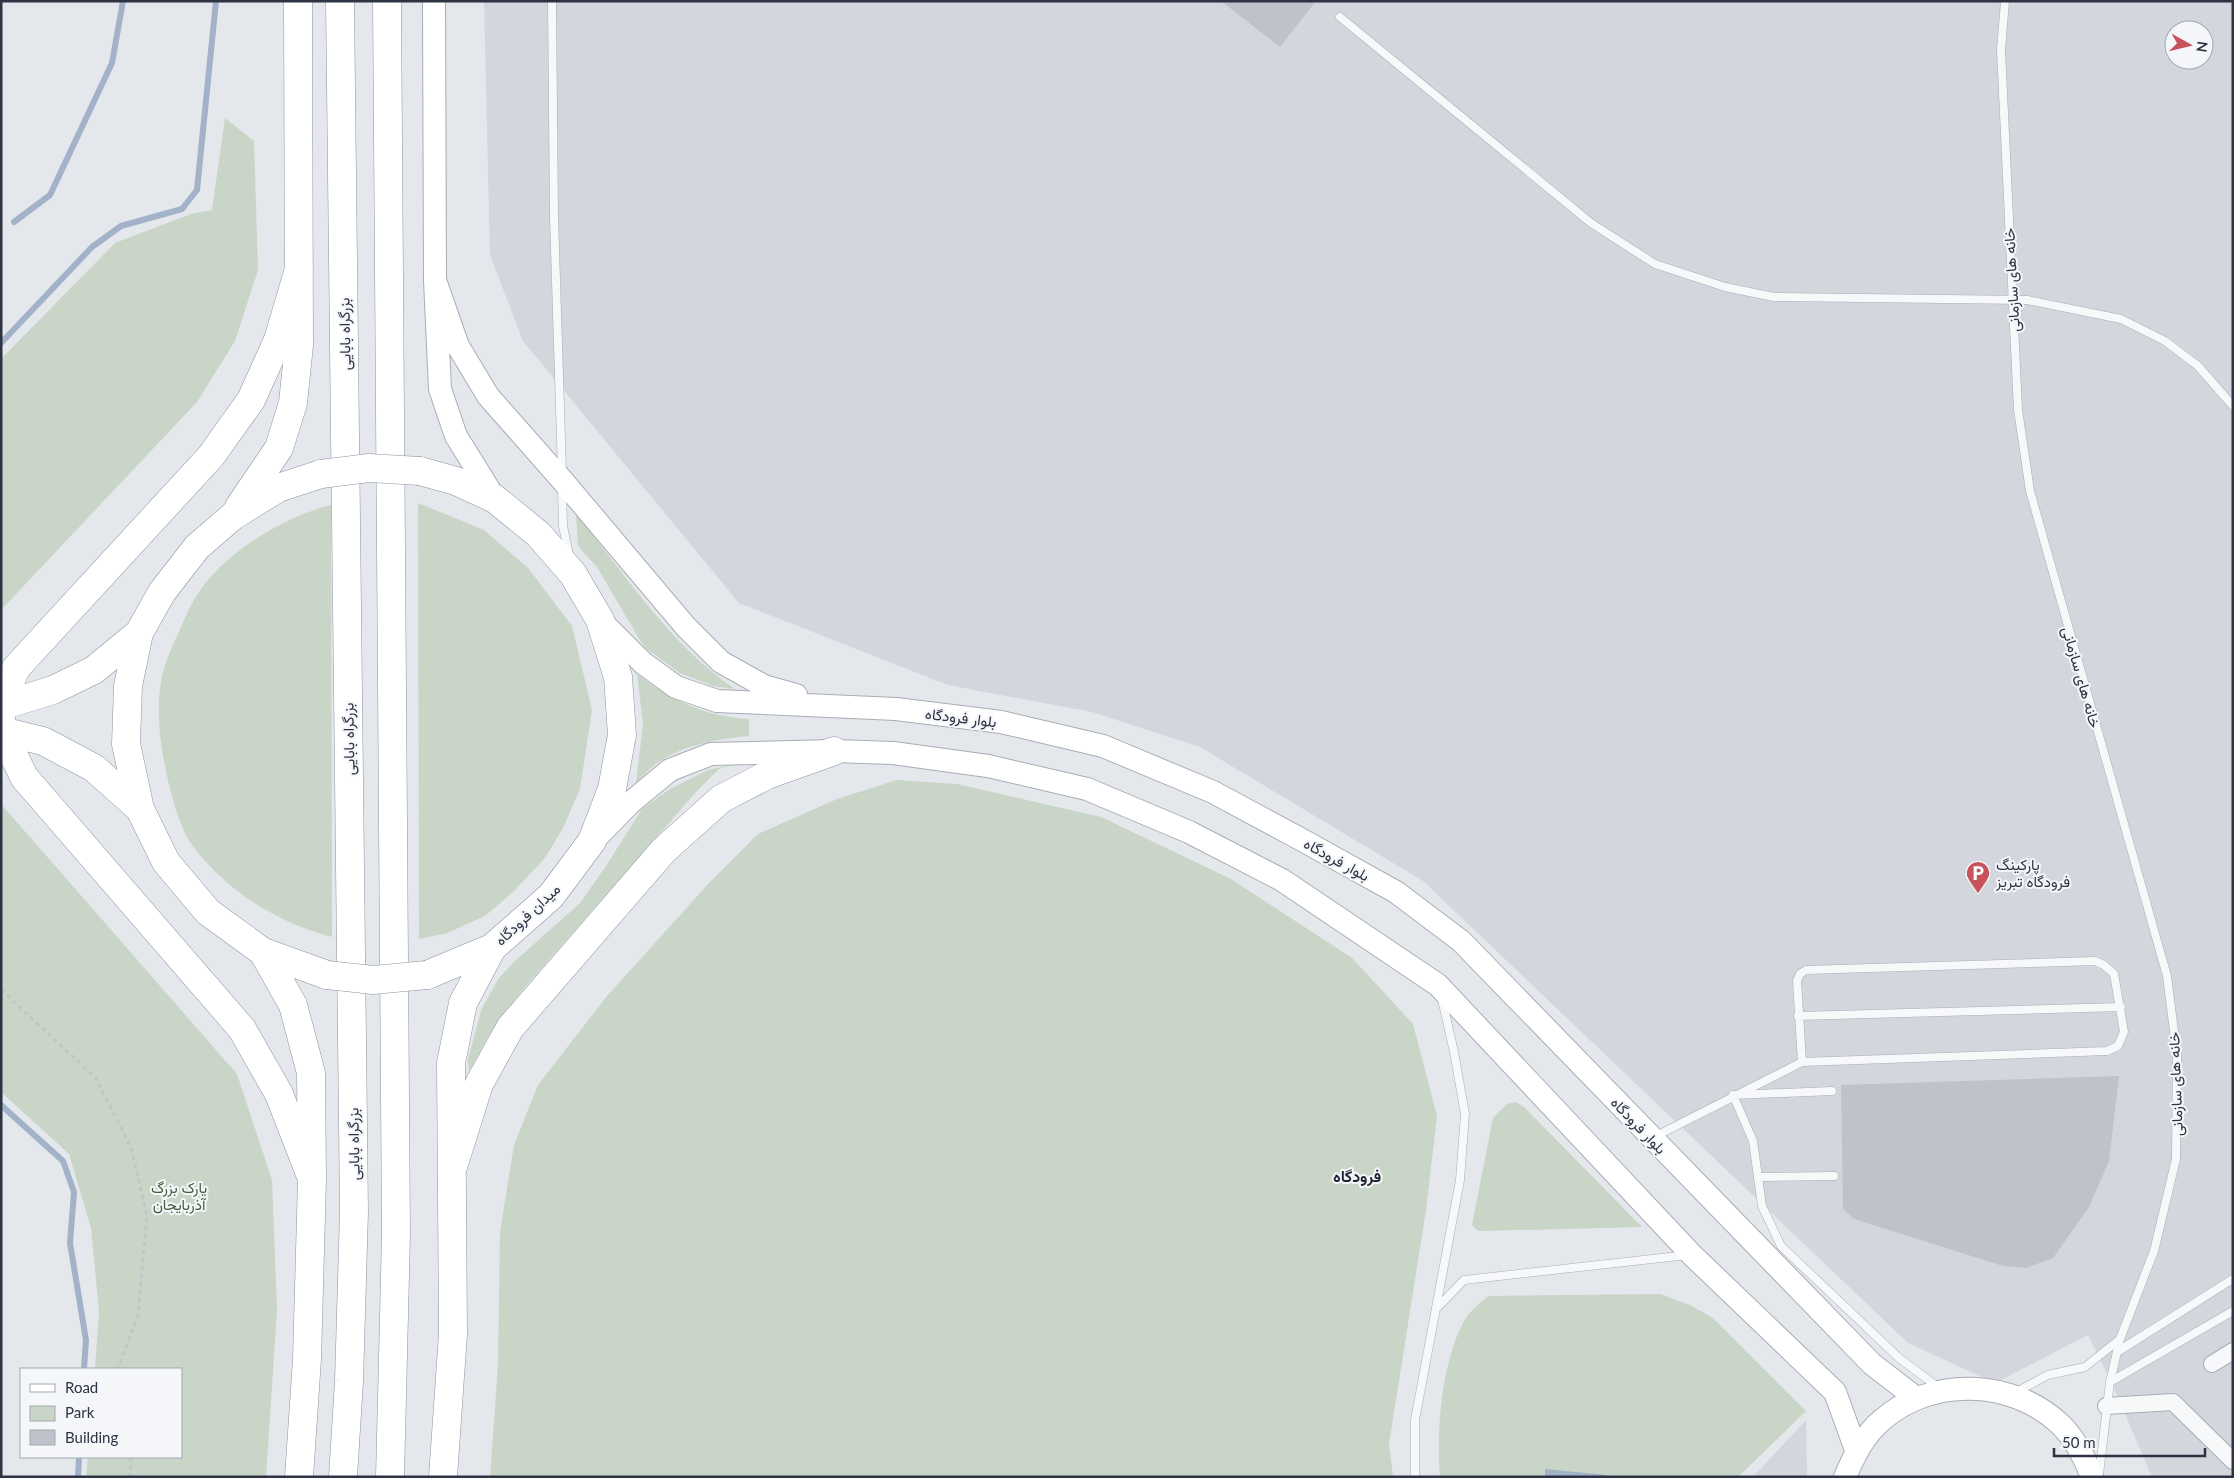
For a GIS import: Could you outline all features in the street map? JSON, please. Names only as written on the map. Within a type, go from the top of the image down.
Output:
[{"type":"highway","points":[[298,1],[299,345],[293,403],[279,448],[233,516],[197,547],[162,592],[139,633],[128,686],[126,744],[140,809],[166,862],[208,912],[263,952],[293,1005],[311,1073],[312,1179],[307,1359],[299,1477]]},
{"type":"highway","name":"بزرگراه بابایی","points":[[340,1],[354,1212],[349,1381],[343,1477]]},
{"type":"highway","points":[[387,1],[396,1235],[390,1477]]},
{"type":"highway","points":[[1,705],[16,668],[211,456],[251,400],[278,340],[299,269]]},
{"type":"highway","name":"میدان فرودگاه","points":[[233,516],[278,488],[321,474],[369,468],[420,471],[456,481],[495,499],[538,534],[573,574],[600,620],[618,677],[622,735],[612,789],[592,841],[551,896],[492,948],[427,974],[373,980],[327,976],[263,952]]},
{"type":"highway","points":[[1,705],[52,690],[94,670],[139,633]]},
{"type":"highway","points":[[1,718],[2,730],[24,777],[242,1029],[279,1094],[312,1179]]},
{"type":"highway","points":[[2,730],[43,741],[94,768],[140,809]]},
{"type":"highway","points":[[452,1170],[479,1084],[510,1028],[664,850],[721,799],[767,775],[834,751]]},
{"type":"highway","points":[[442,1477],[453,1334],[451,1063],[464,1003],[492,948]]},
{"type":"highway","points":[[290,1477],[301,1447]]},
{"type":"street","points":[[434,1],[434,280],[440,389],[456,436],[495,499]]},
{"type":"street","points":[[434,280],[458,346],[488,396],[562,480],[686,627],[721,662],[764,686],[840,706]]},
{"type":"street","name":"بلوار فرودگاه","points":[[600,620],[643,663],[676,687],[717,701],[896,709],[1001,722],[1103,746],[1222,797],[1396,892],[1461,941],[1872,1364],[1916,1398]]},
{"type":"street","points":[[592,841],[630,803],[670,770],[711,754],[834,751],[893,753],[988,766],[1087,789],[1189,832],[1282,880],[1438,985],[1692,1255],[1835,1392],[1856,1450]]},
{"type":"street","points":[[2212,1364],[2233,1351]]},
{"type":"street","points":[[1845,1477],[1856,1450],[1882,1420],[1916,1398],[1953,1388],[1992,1389],[2029,1402],[2061,1425],[2084,1456],[2092,1477]]},
{"type":"street","points":[[2106,1406],[2173,1402],[2233,1462]]},
{"type":"lane","points":[[552,1],[554,217],[563,526],[573,574]]},
{"type":"lane","name":"خانه های سازمانی","points":[[2005,1],[2001,50],[2012,300],[2018,410],[2030,491],[2167,976],[2177,1055],[2176,1159],[2154,1251],[2120,1339],[2106,1406],[2099,1477]]},
{"type":"lane","points":[[1340,16],[1591,223],[1655,264],[1725,287],[1774,297],[2027,300],[2120,319],[2165,342],[2198,366],[2233,406]]},
{"type":"lane","points":[[1652,1138],[1802,1062],[2108,1051],[2118,1046],[2124,1032],[2114,974],[2104,965],[2094,962],[1806,970],[1800,974],[1797,981],[1802,1062]]},
{"type":"lane","points":[[1415,1477],[1415,1420],[1460,1180],[1465,1114],[1454,1052],[1438,985]]},
{"type":"lane","points":[[1798,1016],[2121,1007]]},
{"type":"lane","points":[[1733,1096],[1832,1091]]},
{"type":"lane","points":[[1733,1096],[1753,1141],[1762,1206],[1781,1246],[1899,1358],[1942,1391]]},
{"type":"lane","points":[[1758,1178],[1834,1176]]},
{"type":"lane","points":[[1436,1309],[1464,1280],[1692,1255]]},
{"type":"lane","points":[[2117,1352],[2233,1279]]},
{"type":"lane","points":[[2110,1382],[2233,1311]]},
{"type":"lane","points":[[2010,1396],[2048,1375],[2085,1367],[2120,1339]]},
{"type":"path","points":[[1,990],[95,1078],[131,1147],[147,1216],[138,1315],[118,1368]]},
{"type":"path","points":[[130,1477],[131,1458]]},
{"type":"shaded area","points":[[484,1],[2233,1],[2233,1477],[2152,1477],[2113,1386],[2088,1335],[1995,1383],[1908,1343],[1423,881],[1200,747],[1092,712],[948,685],[739,603],[523,341],[490,255]]},
{"type":"shaded area","points":[[1806,1420],[1807,1477],[1753,1477]]},
{"type":"green space","points":[[225,118],[254,141],[258,270],[235,341],[197,402],[1,610],[1,359],[115,243],[191,214],[212,210]]},
{"type":"green space","points":[[418,503],[484,530],[528,568],[572,626],[592,710],[580,789],[563,828],[545,858],[512,893],[485,916],[447,933],[419,939]]},
{"type":"green space","points":[[331,505],[332,937],[291,923],[253,902],[219,875],[190,842],[179,818],[170,787],[162,750],[159,708],[161,681],[167,660],[190,608],[205,583],[236,553],[273,528]]},
{"type":"green space","points":[[576,514],[669,630],[690,652],[735,689],[713,686],[680,673],[644,647],[597,567],[578,546]]},
{"type":"green space","points":[[637,674],[663,692],[690,706],[718,715],[749,719],[749,736],[714,741],[680,751],[656,764],[636,783],[643,724]]},
{"type":"green space","points":[[740,763],[719,769],[697,791],[519,994],[488,1037],[469,1071],[468,1059],[482,1008],[499,978],[514,962],[580,903],[642,809],[670,789],[708,770]]},
{"type":"green space","points":[[897,780],[957,784],[1101,817],[1231,879],[1352,958],[1413,1024],[1437,1116],[1426,1210],[1389,1444],[1393,1477],[490,1477],[498,1365],[500,1232],[514,1145],[538,1085],[607,996],[710,882],[758,834],[837,799]]},
{"type":"green space","name":"پارک بزرگ آذربایجان","points":[[1,804],[237,1074],[272,1180],[277,1310],[266,1477],[86,1477],[88,1458],[182,1458],[182,1368],[95,1368],[99,1312],[91,1228],[69,1154],[1,1092]]},
{"type":"green space","points":[[1516,1102],[1524,1107],[1642,1227],[1478,1231],[1472,1225],[1493,1118],[1507,1104]]},
{"type":"green space","points":[[1660,1294],[1690,1305],[1713,1318],[1806,1411],[1738,1477],[1440,1477],[1440,1417],[1442,1395],[1451,1353],[1466,1318],[1488,1296]]},
{"type":"water","points":[[1545,1469],[1607,1475],[1607,1477],[1545,1477]]},
{"type":"building","points":[[1221,1],[1316,1],[1280,47]]},
{"type":"building","points":[[2119,1076],[2109,1161],[2089,1207],[2053,1258],[2026,1268],[2003,1266],[1854,1219],[1843,1209],[1841,1085]]},
{"type":"waterway","points":[[14,222],[50,195],[112,63],[123,1]]},
{"type":"waterway","points":[[1,343],[92,247],[121,226],[182,209],[197,190],[216,1]]},
{"type":"waterway","points":[[1,1105],[63,1161],[74,1192],[70,1243],[86,1340],[84,1368]]},
{"type":"waterway","points":[[78,1477],[79,1458]]},
{"type":"place","name":"پارکینگ فرودگاه تبریز","points":[[1978,894]]},
{"type":"district","name":"فرودگاه","points":[[1357,1175]]}]
